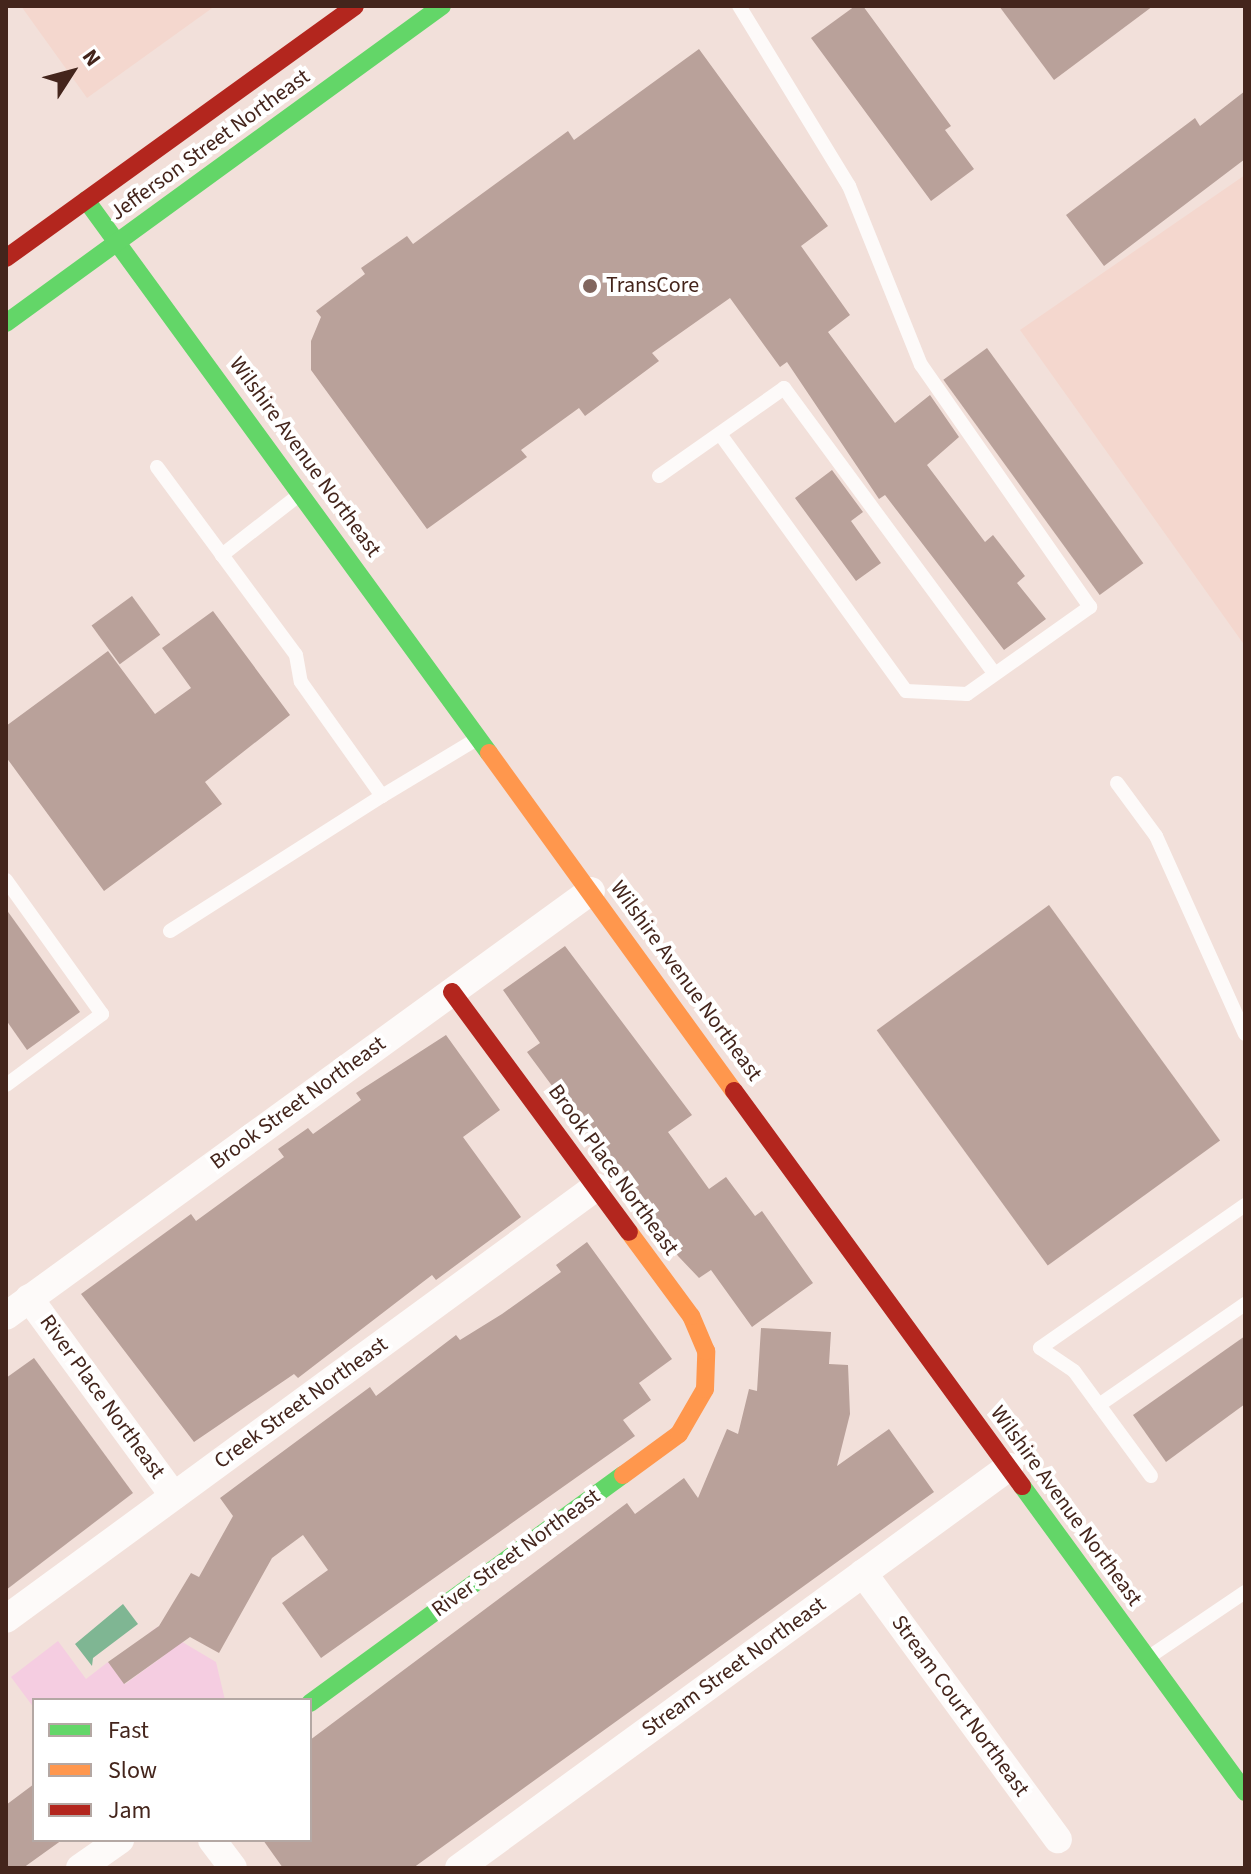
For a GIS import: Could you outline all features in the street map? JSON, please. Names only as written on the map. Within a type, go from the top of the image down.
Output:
[{"type":"street","name":"Jefferson Street Northeast","points":[[6,323],[442,6]]},
{"type":"street","name":"Jefferson Street Northeast","points":[[6,258],[344,9]]},
{"type":"street","name":"Wilshire Avenue Northeast","points":[[86,200],[120,241],[1245,1792]]},
{"type":"street","name":"Brook Street Northeast","points":[[6,1316],[591,891]]},
{"type":"street","name":"Brook Place Northeast","points":[[452,992],[700,1333],[705,1389]]},
{"type":"street","name":"Creek Street Northeast","points":[[6,1619],[596,1187]]},
{"type":"street","name":"River Place Northeast","points":[[29,1298],[174,1496]]},
{"type":"street","name":"River Street Northeast","points":[[312,1702],[679,1434],[705,1389]]},
{"type":"street","name":"Stream Street Northeast","points":[[459,1868],[1009,1467]]},
{"type":"street","name":"Stream Court Northeast","points":[[863,1573],[1058,1839]]},
{"type":"street","points":[[80,1868],[117,1842]]},
{"type":"street","points":[[214,1842],[233,1868]]},
{"type":"lane","points":[[720,434],[906,691],[967,694],[1090,607],[921,365],[849,186],[739,6]]},
{"type":"lane","points":[[659,476],[784,388],[995,674]]},
{"type":"lane","points":[[157,467],[296,655],[301,682],[382,796]]},
{"type":"lane","points":[[222,555],[303,493]]},
{"type":"lane","points":[[170,931],[480,737]]},
{"type":"lane","points":[[1117,783],[1156,836],[1245,1034]]},
{"type":"lane","points":[[6,880],[102,1014],[6,1085]]},
{"type":"lane","points":[[1151,1476],[1074,1371],[1040,1348],[1245,1205]]},
{"type":"lane","points":[[1099,1405],[1245,1304]]},
{"type":"lane","points":[[1147,1658],[1245,1592]]},
{"type":"shaded area","points":[[21,6],[215,6],[87,98]]},
{"type":"shaded area","points":[[1245,175],[1245,646],[1020,330]]},
{"type":"shaded area","points":[[123,1604],[138,1624],[93,1658],[92,1666],[75,1644]]},
{"type":"shaded area","points":[[157,1627],[216,1662],[225,1698],[32,1698],[32,1705],[11,1677],[58,1641],[86,1679],[108,1662],[125,1684],[165,1655],[149,1633]]},
{"type":"building","points":[[855,6],[863,6],[951,126],[945,130],[974,169],[931,201],[811,38]]},
{"type":"building","points":[[999,6],[1153,6],[1054,80]]},
{"type":"building","name":"TransCore","points":[[699,49],[828,226],[801,246],[850,315],[828,332],[895,423],[930,395],[959,437],[927,465],[985,542],[993,535],[1025,576],[1017,583],[1046,619],[1004,650],[885,495],[879,499],[787,362],[780,367],[730,298],[652,353],[659,361],[585,416],[579,408],[521,450],[527,457],[427,529],[311,370],[311,341],[321,317],[316,311],[365,274],[361,268],[407,236],[413,244],[568,131],[574,140]]},
{"type":"building","points":[[1245,91],[1245,159],[1104,266],[1066,215],[1195,118],[1200,126]]},
{"type":"building","points":[[987,348],[1143,563],[1100,595],[943,380]]},
{"type":"building","points":[[832,470],[863,512],[851,521],[881,563],[856,581],[795,498]]},
{"type":"building","points":[[132,596],[160,635],[120,664],[92,625]]},
{"type":"building","points":[[213,611],[290,715],[205,782],[222,804],[104,891],[6,757],[6,726],[108,651],[155,714],[191,688],[162,648]]},
{"type":"building","points":[[1049,905],[1220,1140],[1048,1266],[877,1030]]},
{"type":"building","points":[[6,909],[80,1012],[27,1050],[6,1020]]},
{"type":"building","points":[[565,946],[692,1115],[668,1132],[709,1189],[726,1177],[755,1216],[762,1211],[813,1283],[752,1327],[711,1270],[699,1278],[678,1256],[621,1166],[615,1171],[527,1052],[540,1043],[503,990]]},
{"type":"building","points":[[446,1035],[500,1110],[463,1137],[521,1217],[436,1280],[432,1275],[298,1378],[294,1374],[194,1442],[81,1294],[191,1214],[196,1221],[284,1157],[278,1149],[308,1128],[313,1134],[361,1100],[356,1093]]},
{"type":"building","points":[[587,1242],[672,1359],[639,1383],[651,1400],[623,1420],[635,1436],[321,1658],[282,1603],[328,1570],[303,1535],[272,1558],[219,1653],[190,1637],[124,1684],[108,1662],[159,1626],[191,1573],[199,1577],[233,1516],[220,1498],[370,1387],[376,1396],[456,1335],[460,1340],[502,1314],[561,1272],[556,1265]]},
{"type":"building","points":[[761,1328],[831,1332],[829,1364],[848,1365],[850,1414],[837,1466],[889,1429],[934,1492],[413,1868],[283,1868],[264,1842],[312,1842],[312,1739],[627,1503],[635,1514],[684,1478],[698,1498],[727,1429],[738,1434],[749,1389],[757,1391]]},
{"type":"building","points":[[1245,1336],[1245,1404],[1166,1462],[1133,1415]]},
{"type":"building","points":[[34,1358],[133,1493],[6,1590],[6,1378]]},
{"type":"building","points":[[32,1786],[32,1842],[59,1842],[23,1868],[6,1868],[6,1805]]},
{"type":"traffic: fast","points":[[6,323],[442,6]]},
{"type":"traffic: fast","points":[[86,200],[489,753]]},
{"type":"traffic: fast","points":[[312,1702],[623,1475]]},
{"type":"traffic: fast","points":[[1022,1486],[1245,1792]]},
{"type":"traffic: slow","points":[[489,753],[734,1091]]},
{"type":"traffic: slow","points":[[623,1475],[679,1434],[705,1389],[706,1351],[691,1316],[629,1232]]},
{"type":"traffic: jam","points":[[6,258],[355,6]]},
{"type":"traffic: jam","points":[[452,992],[629,1232]]},
{"type":"traffic: jam","points":[[734,1091],[1022,1486]]},
{"type":"place","name":"TransCore","points":[[590,286]]}]
